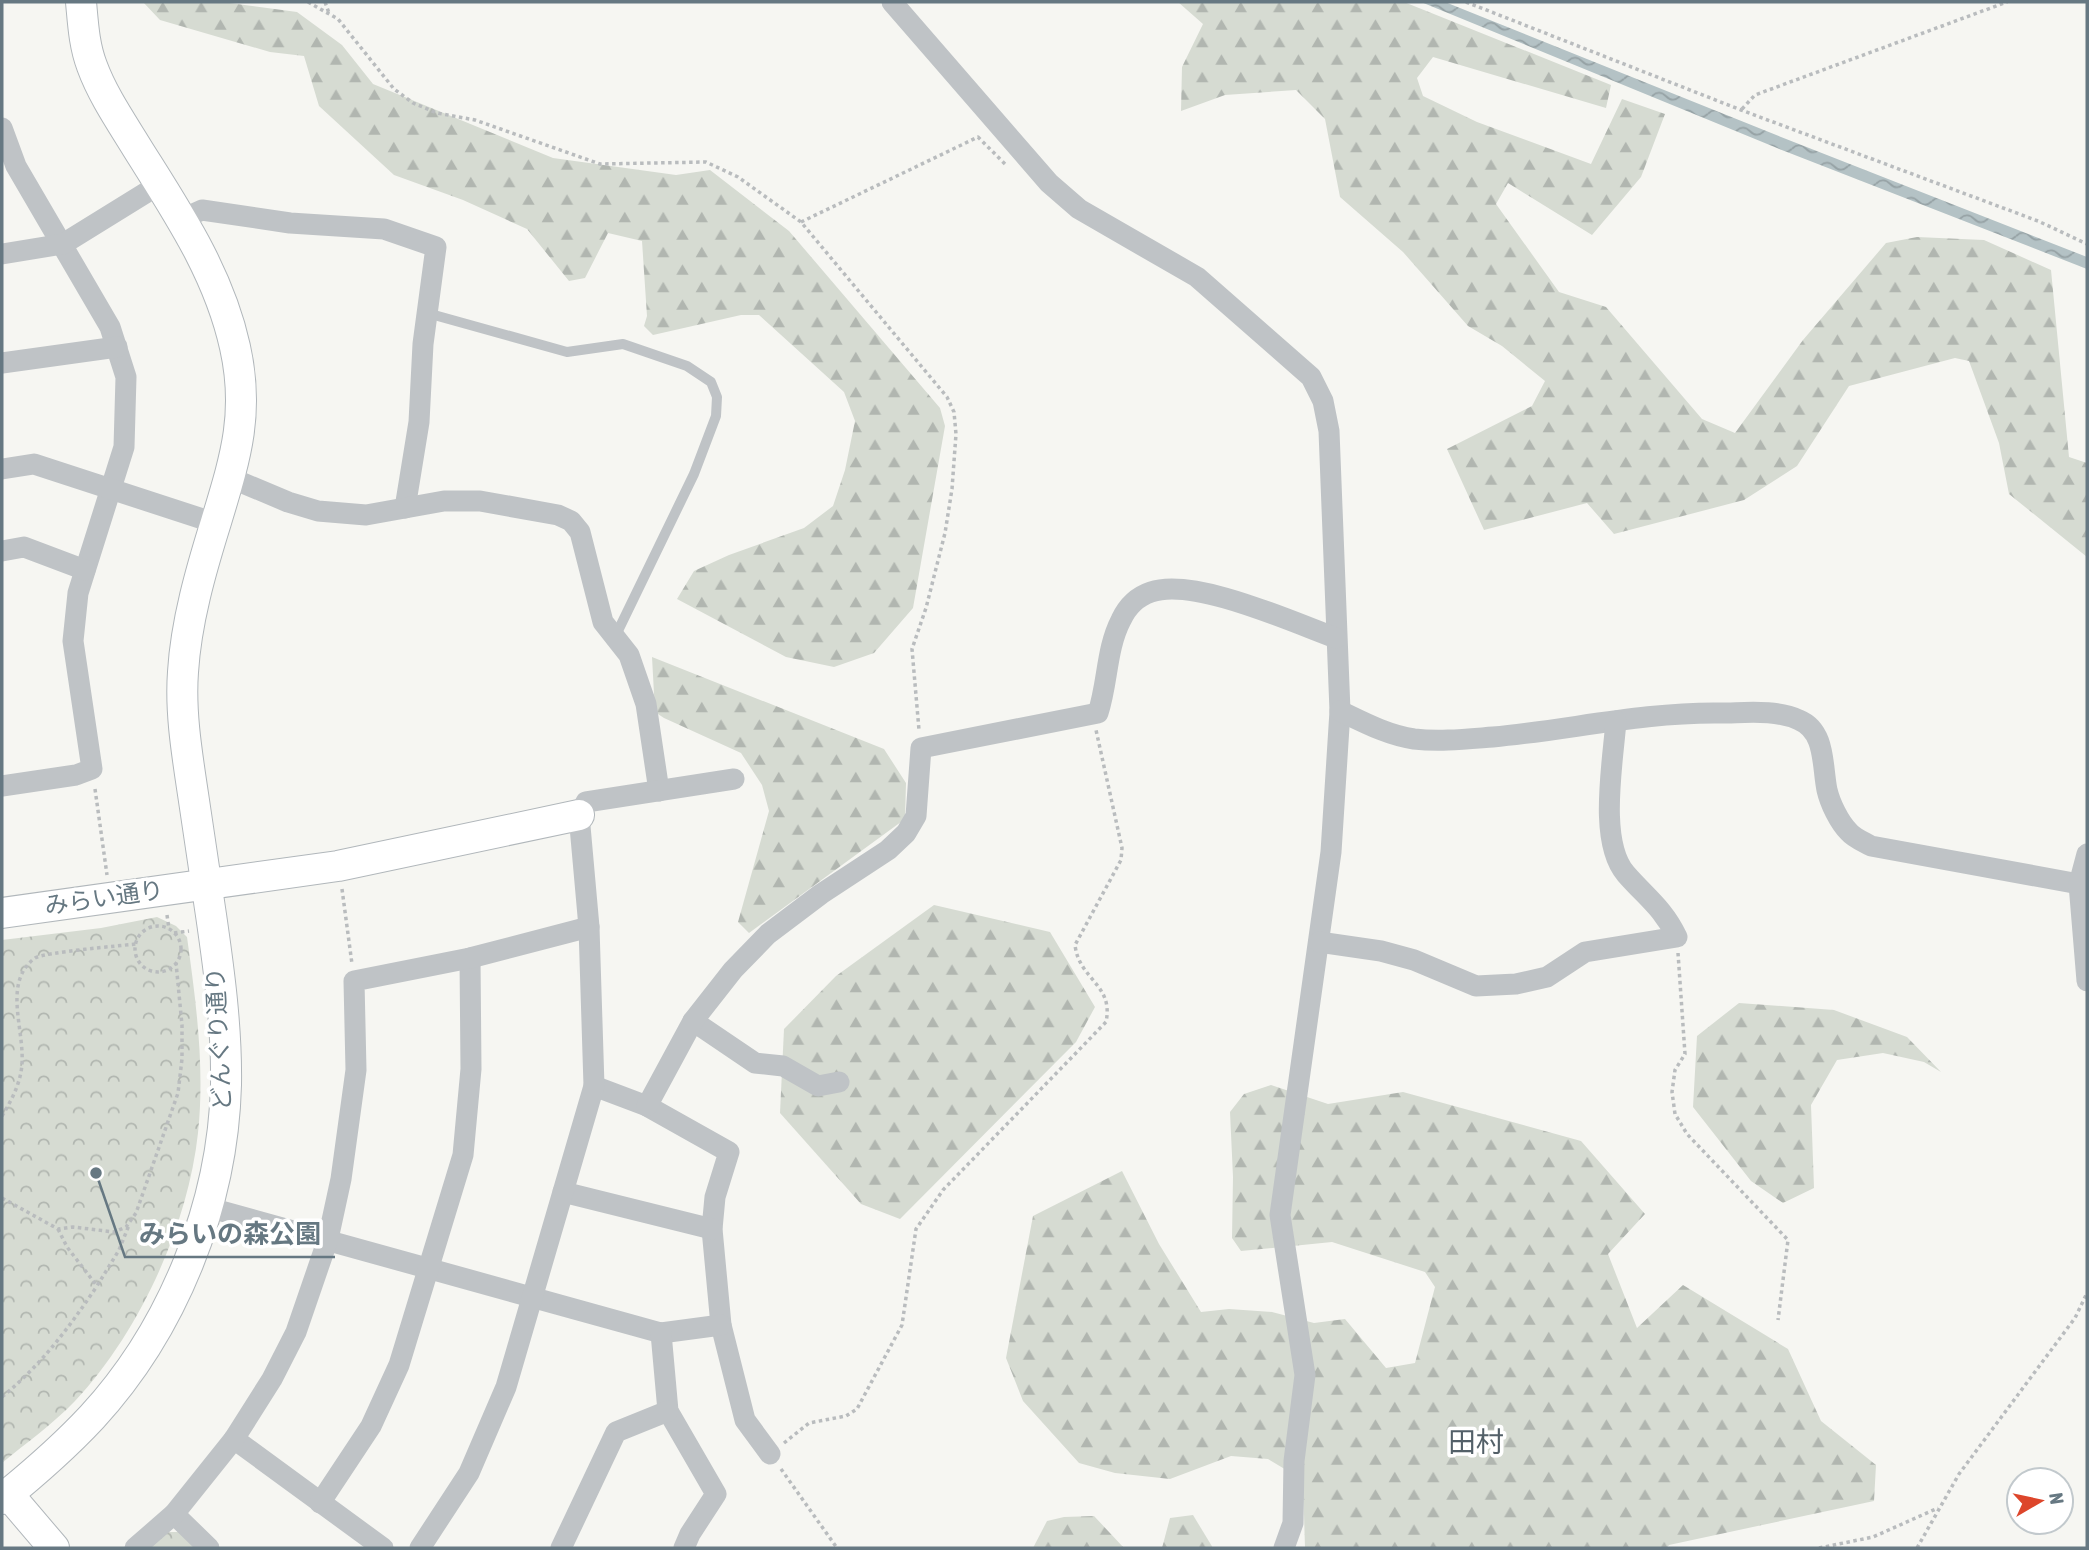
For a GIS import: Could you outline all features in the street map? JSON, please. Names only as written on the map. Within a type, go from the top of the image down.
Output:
[{"type":"street","name":"どんぐり通り","points":[[5,1497],[93,1417],[139,1356],[172,1300],[207,1207],[220,1149],[226,1081],[223,1018],[187,749],[182,677],[190,621],[215,523],[231,478],[239,440],[242,397],[236,349],[225,308],[209,266],[108,101],[91,64],[83,32],[81,2]]},
{"type":"street","points":[[892,2],[1049,183],[1079,209],[1197,277],[1311,377],[1323,401],[1329,431],[1340,711],[1331,852],[1280,1215],[1306,1375],[1294,1461],[1293,1523],[1284,1548]]},
{"type":"street","points":[[2,128],[16,166],[110,327],[126,377],[124,447],[78,593],[73,640],[92,769],[76,775],[2,786]]},
{"type":"street","points":[[2,254],[63,244],[160,184]]},
{"type":"street","points":[[182,219],[202,210],[290,223],[384,229],[436,247],[423,344],[419,422],[405,508]]},
{"type":"street","points":[[2,363],[117,347]]},
{"type":"street","points":[[2,469],[34,464],[215,523]]},
{"type":"street","points":[[231,478],[288,502],[318,511],[366,515],[444,501],[480,501],[558,515],[571,522],[580,532],[603,622],[629,655],[646,704],[659,791]]},
{"type":"street","points":[[2,551],[24,547],[85,570]]},
{"type":"street","points":[[647,1106],[693,1021],[733,970],[768,934],[821,894],[888,850],[906,833],[916,817],[921,748],[1097,713],[1104,693],[1111,646],[1120,621],[1133,601],[1152,591],[1179,589],[1211,594],[1336,638]]},
{"type":"street","points":[[1340,711],[1374,728],[1412,738],[1470,739],[1697,713],[1775,713],[1801,720],[1814,732],[1823,754],[1828,792],[1839,817],[1849,833],[1871,846],[2078,884]]},
{"type":"street","points":[[1319,942],[1381,951],[1415,960],[1476,986],[1516,984],[1547,977],[1585,952],[1677,937],[1661,909],[1625,873],[1612,850],[1609,825],[1616,721]]},
{"type":"street","points":[[420,1548],[469,1473],[506,1387],[594,1086],[589,927],[579,815],[586,802],[734,779]]},
{"type":"street","name":"みらい通り","points":[[2,913],[338,866],[579,815]]},
{"type":"street","points":[[2087,854],[2078,884],[2087,981]]},
{"type":"street","points":[[135,1548],[174,1514],[234,1439],[272,1379],[296,1332],[328,1239],[341,1178],[356,1070],[354,981],[470,958],[589,927]]},
{"type":"street","points":[[320,1503],[371,1426],[399,1365],[463,1155],[471,1069],[470,958]]},
{"type":"street","points":[[693,1021],[755,1063],[783,1066],[818,1086],[839,1082]]},
{"type":"street","points":[[594,1086],[647,1106],[729,1152],[715,1197],[712,1229],[722,1325],[745,1420],[770,1454]]},
{"type":"street","points":[[563,1192],[712,1229]]},
{"type":"street","points":[[207,1207],[661,1333],[722,1325]]},
{"type":"street","points":[[661,1333],[668,1411],[716,1494],[684,1548]]},
{"type":"street","points":[[561,1548],[617,1432],[668,1411]]},
{"type":"street","points":[[234,1439],[383,1548]]},
{"type":"street","points":[[5,1497],[54,1548]]},
{"type":"street","points":[[174,1514],[209,1548]]},
{"type":"lane","points":[[427,313],[567,352],[623,344],[687,366],[711,382],[717,397],[716,416],[694,474],[615,637]]},
{"type":"path","points":[[308,2],[338,19],[394,89],[414,103],[437,113],[475,120],[600,164],[706,162],[738,177],[802,222],[947,397],[954,412],[956,435],[945,533],[926,608],[912,649],[921,748]]},
{"type":"path","points":[[326,2],[330,14]]},
{"type":"path","points":[[1466,2],[1741,110],[2039,221],[2087,244]]},
{"type":"path","points":[[1741,110],[1755,95],[2007,2]]},
{"type":"path","points":[[802,222],[978,137],[1012,172]]},
{"type":"path","points":[[837,1548],[770,1454],[809,1423],[846,1416],[857,1409],[902,1325],[916,1229],[943,1190],[1106,1022],[1109,1008],[1107,999],[1076,958],[1074,945],[1121,860],[1122,848],[1093,714]]},
{"type":"path","points":[[92,769],[108,876]]},
{"type":"path","points":[[341,883],[354,981]]},
{"type":"path","points":[[167,915],[169,929]]},
{"type":"path","points":[[58,1229],[73,1227],[114,1232],[126,1227],[136,1213],[178,1094],[182,1059],[176,963],[181,949],[174,933],[169,929],[157,926],[143,931],[136,944],[137,959],[148,970],[163,972],[176,963]]},
{"type":"path","points":[[174,933],[189,931]]},
{"type":"path","points":[[1677,937],[1685,1054],[1675,1070],[1672,1091],[1675,1114],[1687,1134],[1788,1240],[1778,1320]]},
{"type":"path","points":[[2,1116],[13,1097],[21,1072],[21,1053],[12,995],[22,971],[36,957],[136,944]]},
{"type":"path","points":[[2,1198],[58,1229],[67,1247],[97,1286]]},
{"type":"path","points":[[2,1397],[30,1374],[66,1331],[119,1250],[131,1220]]},
{"type":"path","points":[[1917,1548],[1959,1474],[2075,1318],[2087,1293]]},
{"type":"path","points":[[1819,1548],[1873,1537],[1940,1507]]},
{"type":"green space","points":[[143,2],[222,2],[297,12],[342,45],[373,84],[553,158],[676,175],[710,170],[789,231],[940,408],[945,426],[913,608],[874,653],[834,667],[786,657],[677,599],[694,571],[729,555],[804,528],[833,506],[845,470],[855,421],[844,392],[759,315],[741,315],[653,335],[644,326],[647,316],[642,241],[608,233],[585,278],[569,281],[527,229],[463,200],[394,175],[319,106],[304,56],[270,52],[160,20]]},
{"type":"green space","points":[[1178,2],[1404,2],[1611,85],[1606,108],[1433,57],[1417,78],[1423,96],[1477,122],[1591,164],[1622,99],[1665,114],[1641,177],[1592,235],[1508,183],[1496,204],[1559,292],[1606,307],[1702,419],[1735,433],[1803,340],[1886,243],[1917,237],[1984,240],[2051,270],[2069,457],[2087,463],[2087,557],[2009,494],[1999,443],[1969,361],[1955,358],[1849,386],[1797,466],[1744,500],[1614,534],[1587,503],[1484,530],[1447,449],[1532,406],[1545,381],[1502,346],[1468,326],[1403,252],[1340,197],[1325,119],[1296,90],[1225,95],[1181,111],[1182,67],[1203,24]]},
{"type":"green space","points":[[652,657],[884,749],[906,783],[905,819],[749,933],[738,922],[769,811],[762,785],[741,753],[655,712]]},
{"type":"green space","points":[[934,905],[1050,932],[1095,1007],[1076,1042],[900,1219],[861,1204],[780,1113],[784,1029],[836,976]]},
{"type":"green space","points":[[157,917],[176,926],[187,937],[196,1010],[200,1108],[184,1205],[157,1276],[120,1344],[75,1401],[2,1463],[2,940],[101,928]]},
{"type":"green space","points":[[1739,1003],[1834,1010],[1907,1037],[1941,1072],[1924,1062],[1883,1053],[1837,1060],[1811,1105],[1814,1188],[1783,1203],[1751,1181],[1693,1107],[1697,1036]]},
{"type":"green space","points":[[1271,1085],[1328,1104],[1403,1092],[1581,1141],[1645,1214],[1608,1254],[1637,1328],[1683,1285],[1788,1349],[1821,1421],[1876,1465],[1874,1501],[1669,1545],[1667,1548],[1305,1548],[1303,1480],[1268,1459],[1231,1456],[1170,1479],[1115,1473],[1079,1463],[1023,1401],[1006,1358],[1033,1216],[1122,1171],[1159,1244],[1201,1312],[1229,1309],[1272,1312],[1314,1323],[1345,1319],[1386,1368],[1415,1363],[1435,1287],[1425,1272],[1332,1242],[1241,1251],[1232,1238],[1230,1112],[1244,1094]]},
{"type":"green space","points":[[1193,1515],[1213,1548],[1162,1548],[1170,1518]]},
{"type":"green space","points":[[1094,1516],[1124,1548],[1033,1548],[1047,1521],[1064,1517]]},
{"type":"green space","points":[[167,1532],[180,1532],[197,1548],[149,1548]]},
{"type":"water","points":[[1421,2],[1445,2],[2087,257],[2087,269],[1777,148]]},
{"type":"place","name":"みらいの森公園","points":[[96,1173]]},
{"type":"district","name":"田村","points":[[1476,1442]]}]
